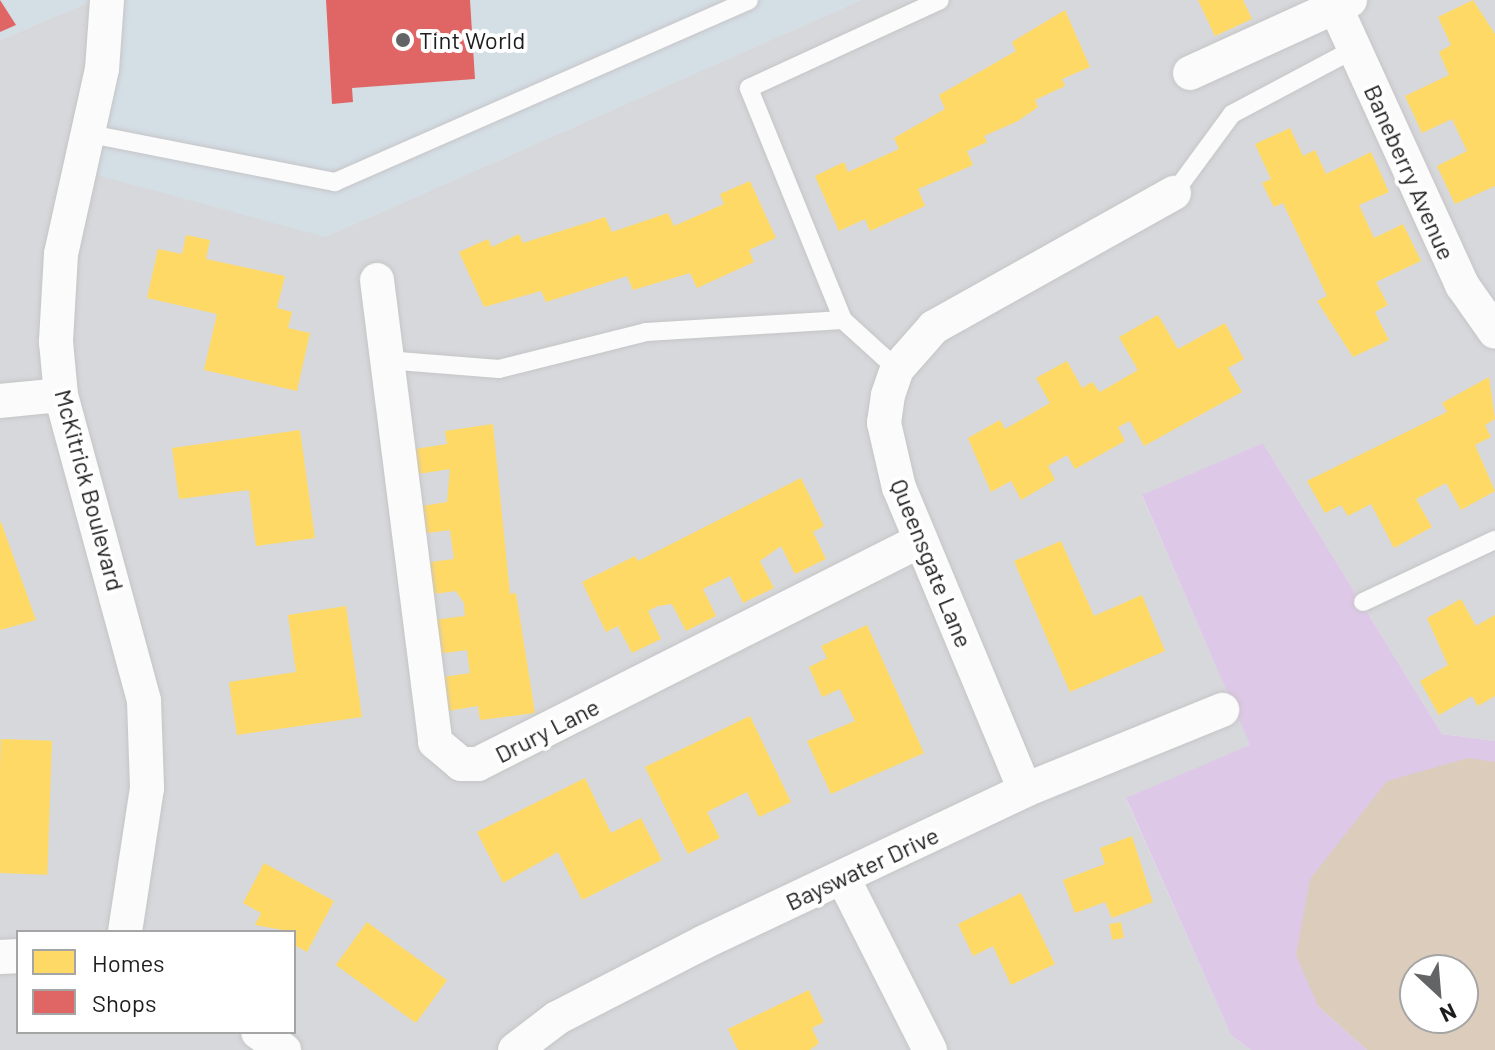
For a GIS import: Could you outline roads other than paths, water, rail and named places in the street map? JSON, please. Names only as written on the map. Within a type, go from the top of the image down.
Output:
[{"type":"street","name":"McKitrick Boulevard","points":[[107,0],[102,69],[85,133],[61,254],[61,395],[144,701],[147,788],[125,930]]},
{"type":"street","name":"Baneberry Avenue","points":[[1342,3],[1354,49],[1462,285],[1495,332]]},
{"type":"street","points":[[1190,73],[1342,3]]},
{"type":"street","name":"Queensgate Lane","points":[[1025,790],[920,541],[884,423],[897,369],[934,327],[1174,193]]},
{"type":"street","name":"Drury Lane","points":[[377,280],[435,742],[461,764],[478,764],[920,541]]},
{"type":"street","points":[[0,401],[61,395]]},
{"type":"street","name":"Bayswater Drive","points":[[515,1050],[557,1018],[1025,790],[1222,710]]},
{"type":"street","points":[[843,878],[930,1050]]},
{"type":"street","points":[[261,1034],[284,1050]]},
{"type":"lane","points":[[85,133],[335,182],[749,0]]},
{"type":"lane","points":[[897,369],[843,320],[749,88],[940,0]]},
{"type":"lane","points":[[1174,193],[1232,114],[1354,49]]},
{"type":"lane","points":[[386,360],[499,369],[646,332],[843,320]]},
{"type":"lane","points":[[1363,602],[1495,540]]},
{"type":"place","name":"Tint World","points":[[403,40]]}]
